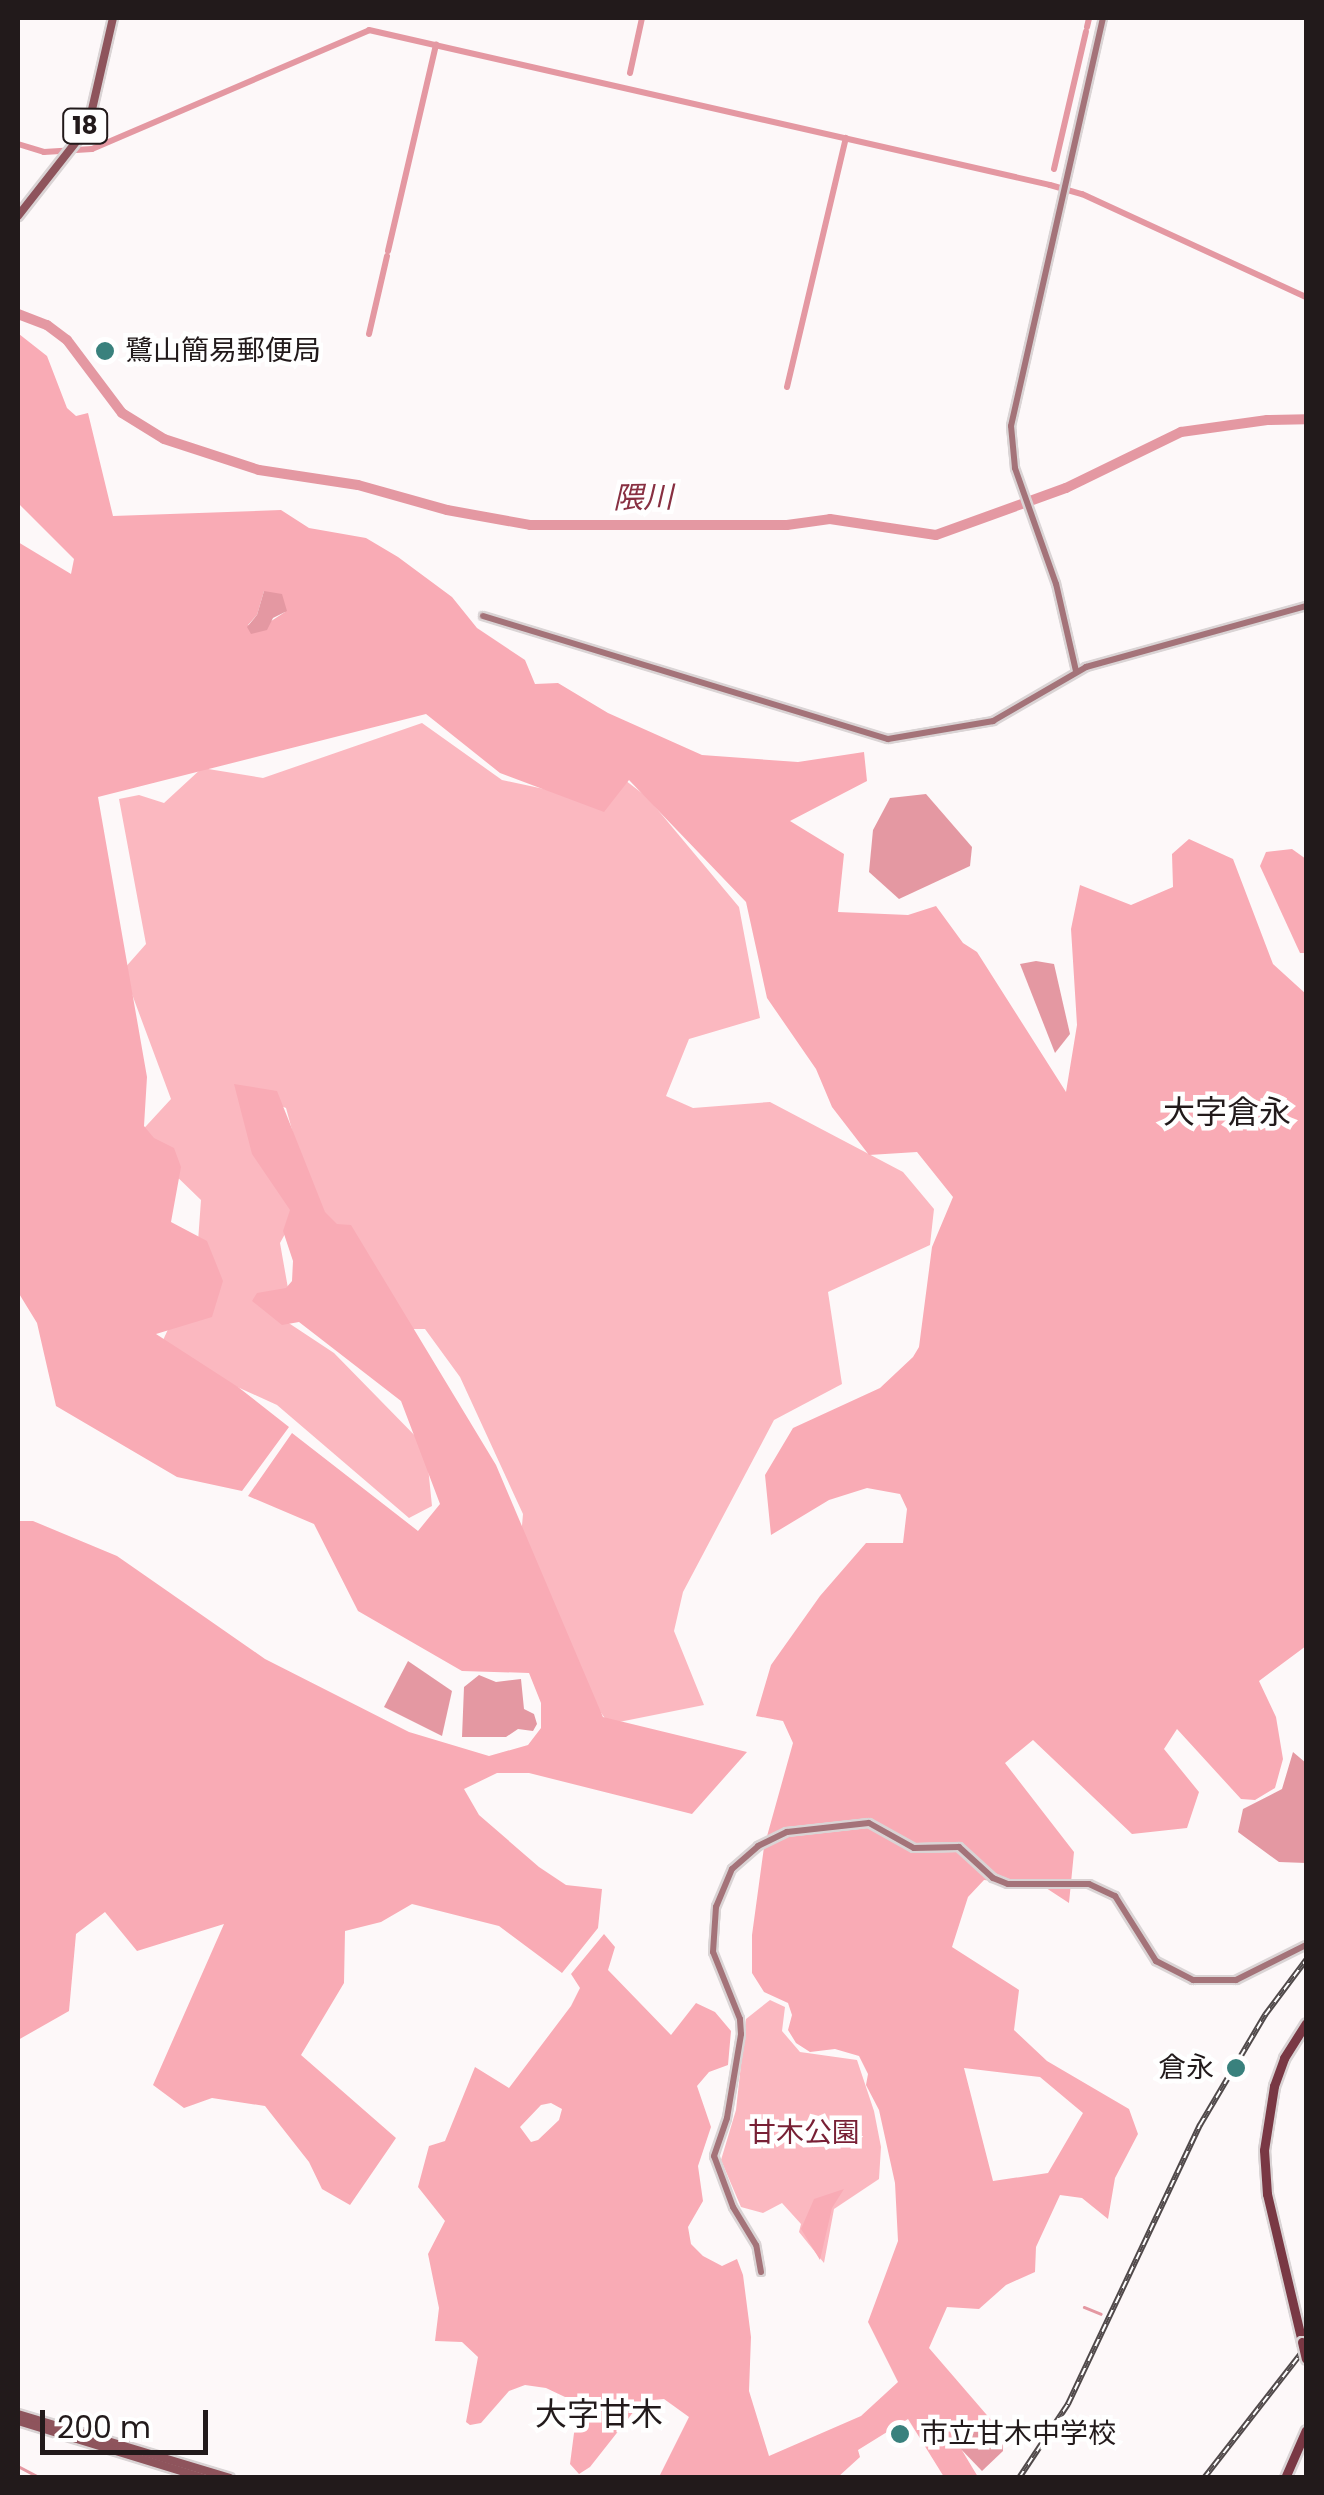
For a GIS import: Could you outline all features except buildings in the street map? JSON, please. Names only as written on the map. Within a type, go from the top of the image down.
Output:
[{"type":"highway","points":[[1306,2023],[1284,2058],[1274,2086],[1264,2150],[1267,2194],[1306,2361]]},
{"type":"highway","points":[[1285,2478],[1306,2430]]},
{"type":"main road","name":"18","points":[[18,216],[80,137],[91,114],[113,18]]},
{"type":"main road","points":[[18,2418],[203,2478]]},
{"type":"main road","points":[[18,2418],[230,2478]]},
{"type":"street","points":[[1076,671],[1056,584],[1024,496],[1012,444],[1014,400],[1103,18]]},
{"type":"street","points":[[483,616],[888,740],[1003,717],[1076,671],[1306,606]]},
{"type":"street","points":[[761,2272],[756,2245],[728,2198],[714,2156],[727,2118],[741,2034],[740,2019],[714,1952],[716,1907],[732,1870],[758,1846],[787,1832],[869,1823],[914,1848],[959,1847],[993,1878],[1008,1884],[1089,1884],[1115,1896],[1156,1962],[1193,1980],[1248,1977],[1306,1946]]},
{"type":"green space","points":[[422,723],[502,780],[600,801],[621,777],[647,797],[739,907],[760,1018],[689,1039],[666,1096],[693,1108],[770,1102],[903,1172],[934,1209],[930,1245],[828,1292],[842,1384],[774,1420],[683,1592],[674,1631],[704,1705],[609,1724],[575,1676],[518,1572],[523,1514],[460,1377],[425,1329],[379,1329],[320,1232],[286,1108],[244,1091],[295,1216],[280,1243],[289,1294],[272,1312],[334,1353],[426,1447],[432,1506],[409,1518],[277,1405],[158,1351],[196,1269],[201,1200],[136,1137],[171,1099],[123,970],[146,944],[119,799],[139,795],[164,803],[202,768],[263,778]]},
{"type":"green space","name":"甘木公園","points":[[770,2000],[785,2007],[782,2031],[800,2052],[857,2060],[874,2111],[881,2147],[879,2179],[834,2209],[824,2263],[799,2232],[801,2224],[782,2203],[763,2213],[741,2207],[721,2160],[736,2110],[746,2019]]},
{"type":"shaded area","points":[[19,334],[47,356],[67,408],[76,416],[88,413],[113,516],[281,510],[309,528],[366,538],[398,557],[452,597],[477,628],[525,660],[535,684],[558,683],[608,713],[702,755],[798,762],[864,752],[867,781],[790,821],[844,854],[838,912],[908,915],[936,906],[963,943],[977,952],[1066,1092],[1077,1025],[1071,929],[1080,885],[1131,905],[1173,887],[1172,854],[1189,839],[1233,859],[1273,964],[1306,994],[1306,1646],[1259,1681],[1276,1717],[1283,1759],[1275,1788],[1255,1800],[1241,1799],[1177,1729],[1164,1749],[1199,1792],[1187,1828],[1132,1834],[1033,1740],[1005,1763],[1074,1852],[1069,1903],[1043,1886],[984,1880],[968,1897],[952,1947],[1019,1990],[1014,2030],[1047,2061],[1129,2109],[1138,2134],[1115,2178],[1108,2219],[1082,2198],[1060,2195],[1036,2247],[1035,2272],[1006,2285],[979,2309],[947,2307],[929,2348],[992,2421],[957,2442],[978,2477],[944,2477],[908,2419],[858,2450],[860,2457],[838,2477],[659,2477],[689,2417],[664,2399],[642,2401],[590,2467],[579,2474],[570,2464],[577,2410],[565,2397],[546,2388],[525,2385],[509,2391],[481,2423],[470,2425],[466,2422],[478,2357],[462,2342],[435,2341],[439,2308],[428,2254],[445,2221],[418,2187],[429,2146],[445,2141],[475,2067],[509,2088],[571,2006],[580,1988],[571,1974],[604,1934],[615,1947],[608,1970],[671,2035],[696,2003],[715,2012],[731,2031],[728,2065],[709,2072],[697,2086],[711,2127],[698,2166],[703,2201],[688,2227],[691,2244],[703,2256],[722,2266],[737,2259],[743,2275],[751,2337],[749,2391],[769,2456],[861,2416],[898,2382],[868,2322],[898,2241],[895,2183],[879,2110],[866,2085],[868,2074],[859,2056],[835,2049],[810,2052],[796,2043],[788,2030],[792,2015],[788,2003],[764,1992],[752,1973],[752,1935],[764,1847],[793,1743],[783,1721],[756,1716],[771,1665],[820,1596],[866,1543],[903,1543],[907,1509],[900,1494],[867,1488],[829,1500],[771,1535],[765,1475],[793,1428],[880,1388],[913,1357],[919,1347],[932,1247],[953,1197],[917,1152],[869,1155],[832,1107],[816,1069],[767,998],[746,902],[629,780],[604,812],[500,773],[426,714],[98,797],[147,1077],[144,1126],[154,1138],[174,1148],[181,1167],[171,1222],[207,1241],[223,1281],[212,1317],[156,1334],[238,1387],[289,1427],[242,1491],[177,1477],[56,1406],[37,1323],[18,1292],[18,542],[71,574],[74,559],[18,503]],"holes":[[[264,591],[285,612],[259,629],[248,625],[257,615]],[[964,2068],[1040,2077],[1083,2113],[1048,2173],[993,2181]],[[551,2103],[562,2109],[559,2120],[531,2142],[520,2127],[541,2105]]]},
{"type":"shaded area","points":[[264,591],[282,594],[287,611],[273,618],[267,630],[251,634],[247,627],[257,615]]},
{"type":"shaded area","points":[[926,794],[972,847],[970,866],[899,899],[869,872],[873,830],[890,798]]},
{"type":"shaded area","points":[[1292,849],[1306,859],[1306,953],[1300,953],[1260,866],[1266,852]]},
{"type":"shaded area","points":[[1020,964],[1054,964],[1070,1034],[1055,1053]]},
{"type":"shaded area","points":[[234,1084],[277,1091],[325,1212],[337,1224],[351,1225],[496,1465],[603,1717],[747,1752],[692,1814],[529,1773],[497,1773],[464,1789],[479,1815],[539,1867],[566,1885],[602,1889],[598,1928],[562,1973],[499,1926],[412,1904],[381,1922],[345,1931],[344,1983],[301,2055],[396,2138],[350,2205],[322,2189],[309,2162],[265,2106],[212,2098],[184,2108],[153,2085],[224,1924],[137,1951],[105,1912],[76,1934],[69,2011],[18,2040],[18,1521],[33,1521],[117,1556],[265,1659],[409,1732],[489,1756],[528,1745],[541,1728],[541,1703],[529,1673],[462,1671],[358,1611],[314,1524],[248,1496],[292,1433],[418,1531],[440,1504],[401,1401],[299,1322],[282,1325],[252,1301],[257,1293],[286,1288],[292,1281],[293,1261],[283,1231],[290,1210],[252,1154]]},
{"type":"shaded area","points":[[408,1661],[452,1691],[442,1736],[384,1707]]},
{"type":"shaded area","points":[[479,1675],[496,1682],[521,1679],[524,1709],[534,1714],[537,1724],[533,1731],[518,1729],[506,1737],[462,1737],[464,1687]]},
{"type":"shaded area","points":[[1293,1752],[1306,1763],[1306,1863],[1279,1862],[1238,1832],[1243,1809],[1282,1789]]},
{"type":"shaded area","points":[[844,2189],[832,2208],[820,2260],[801,2229],[814,2199]]},
{"type":"shaded area","points":[[986,2421],[1002,2440],[1003,2451],[982,2471],[956,2444]]},
{"type":"waterway","points":[[630,73],[642,18]]},
{"type":"waterway","points":[[1087,27],[1089,18]]},
{"type":"waterway","points":[[18,144],[44,152],[92,149],[369,30],[1082,194],[1306,297]]},
{"type":"waterway","points":[[1054,169],[1086,32]]},
{"type":"waterway","points":[[388,251],[436,45]]},
{"type":"waterway","points":[[787,387],[846,138]]},
{"type":"waterway","points":[[369,334],[387,256]]},
{"type":"waterway","name":"隈川","points":[[18,314],[47,325],[67,340],[122,413],[164,439],[259,470],[358,485],[447,510],[530,525],[787,525],[830,519],[936,535],[1066,488],[1181,432],[1267,420],[1306,419]]},
{"type":"waterway","points":[[1084,2307],[1101,2314]]},
{"type":"waterway","points":[[18,2466],[41,2478]]},
{"type":"railway","points":[[1019,2478],[1068,2404],[1200,2125],[1265,2015],[1306,1960]]},
{"type":"railway","points":[[1204,2478],[1306,2347]]},
{"type":"place","name":"鷺山簡易郵便局","points":[[105,351]]},
{"type":"place","name":"倉永","points":[[1236,2068]]},
{"type":"place","name":"市立甘木中学校","points":[[900,2434]]},
{"type":"district","name":"大字倉永","points":[[1227,1112]]},
{"type":"district","name":"大字甘木","points":[[599,2414]]}]
